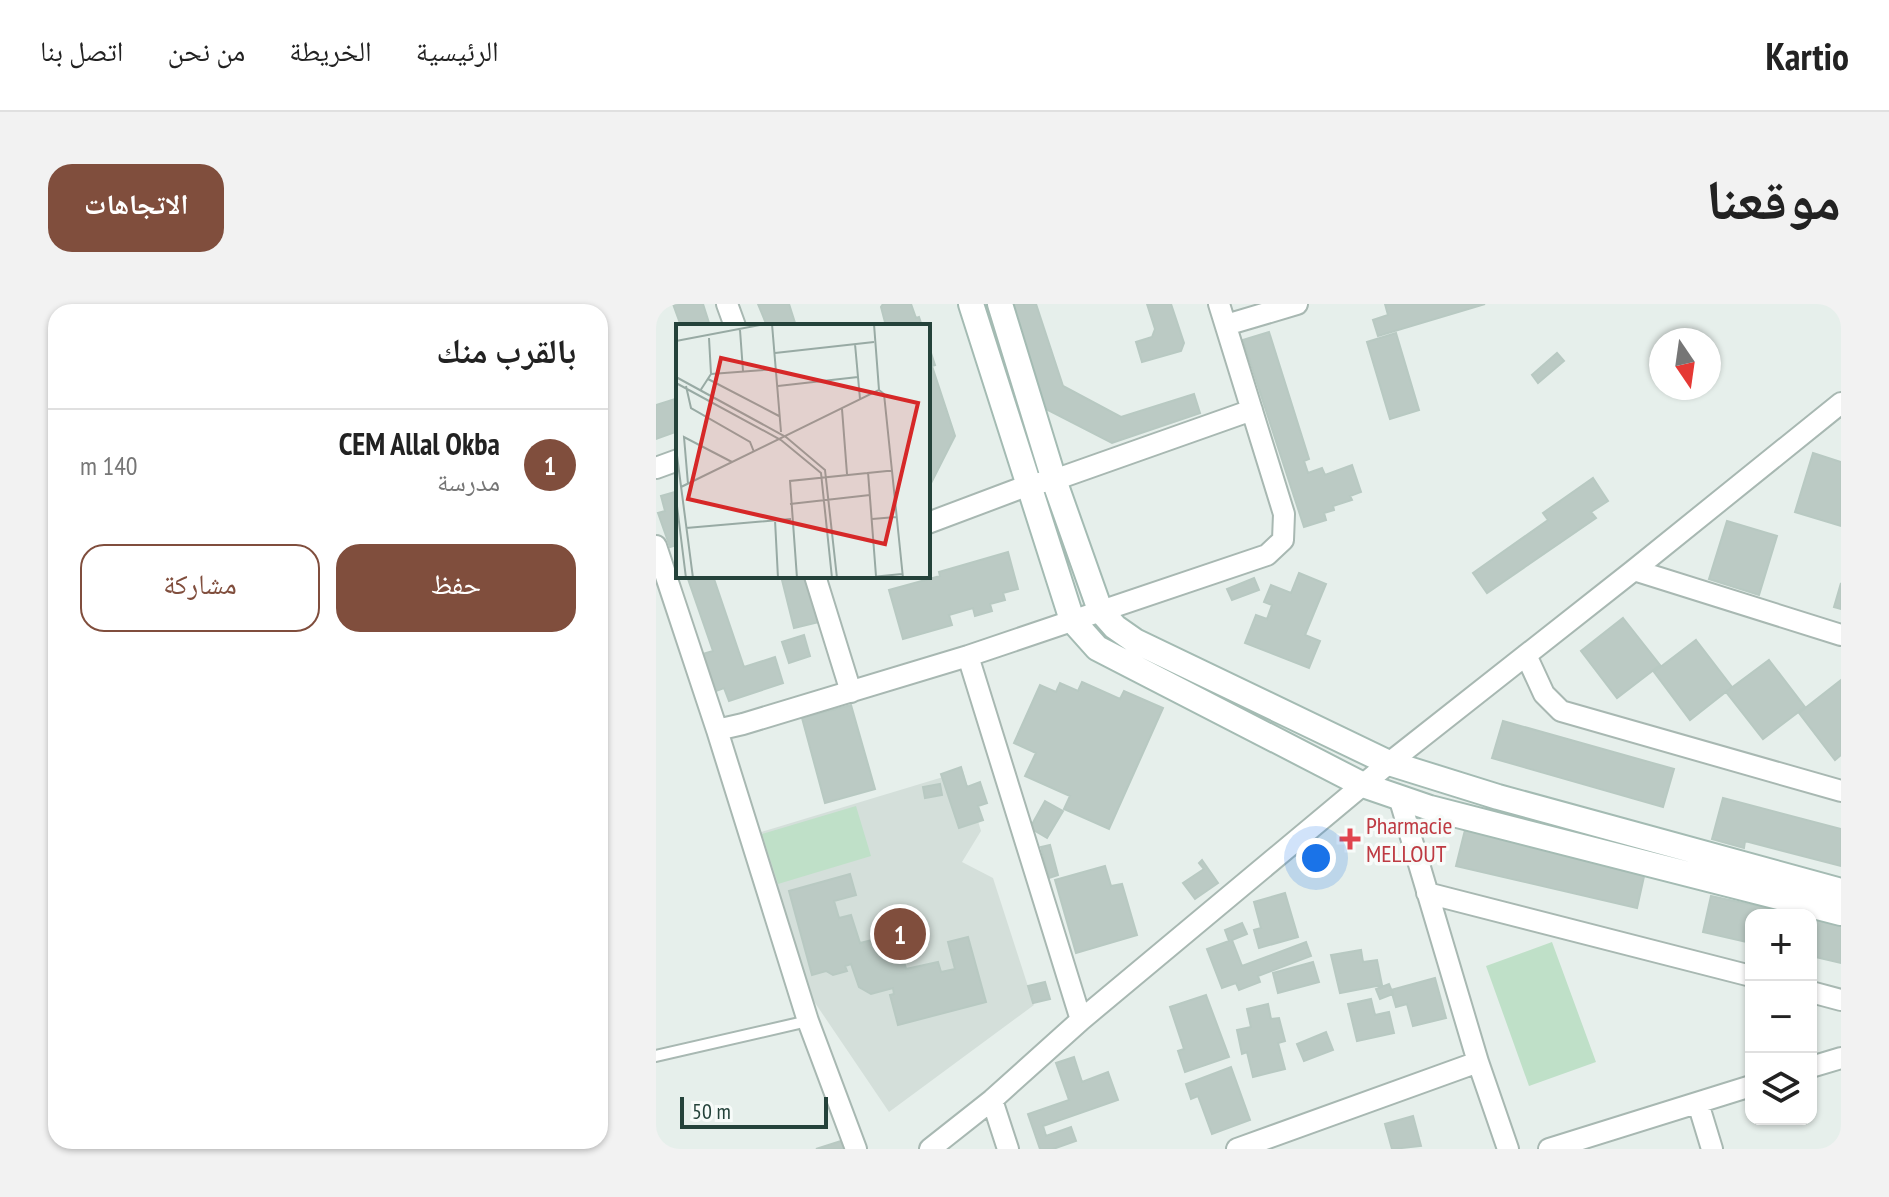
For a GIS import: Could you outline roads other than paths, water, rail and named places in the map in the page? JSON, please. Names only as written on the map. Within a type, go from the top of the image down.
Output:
[{"type":"street","points":[[727,304],[734,324]]},
{"type":"street","points":[[971,304],[1072,620],[1097,648],[1363,785],[1445,812],[1841,913]]},
{"type":"street","points":[[1000,304],[1054,480],[1100,610],[1115,627],[1135,641],[1389,763],[1498,797],[1841,891]]},
{"type":"street","points":[[717,730],[968,656],[1267,555],[1283,540],[1284,514],[1219,304]]},
{"type":"street","points":[[1226,325],[1297,304]]},
{"type":"street","points":[[930,1149],[992,1100],[1081,1020],[1389,763],[1841,403]]},
{"type":"street","points":[[930,522],[1029,485],[1054,480],[1252,410]]},
{"type":"street","points":[[656,468],[676,461]]},
{"type":"street","points":[[656,546],[808,1021],[856,1149]]},
{"type":"street","points":[[1634,570],[1841,635]]},
{"type":"street","points":[[816,578],[851,692]]},
{"type":"street","points":[[1526,655],[1544,694],[1561,711],[1841,791]]},
{"type":"street","points":[[968,656],[1081,1020]]},
{"type":"street","points":[[1399,797],[1478,1062],[1508,1149]]},
{"type":"street","points":[[1427,893],[1745,974]]},
{"type":"street","points":[[1817,994],[1841,1000]]},
{"type":"street","points":[[1817,1065],[1841,1058]]},
{"type":"street","points":[[1237,1149],[1478,1062]]},
{"type":"street","points":[[1549,1149],[1745,1088]]},
{"type":"street","points":[[992,1100],[1008,1149]]},
{"type":"street","points":[[1698,1103],[1712,1149]]},
{"type":"lane","points":[[656,1056],[808,1021]]},
{"type":"place","name":"Pharmacie MELLOUT","points":[[1350,839]]},
{"type":"place","name":"CEM Allal Okba","points":[[900,934]]}]
